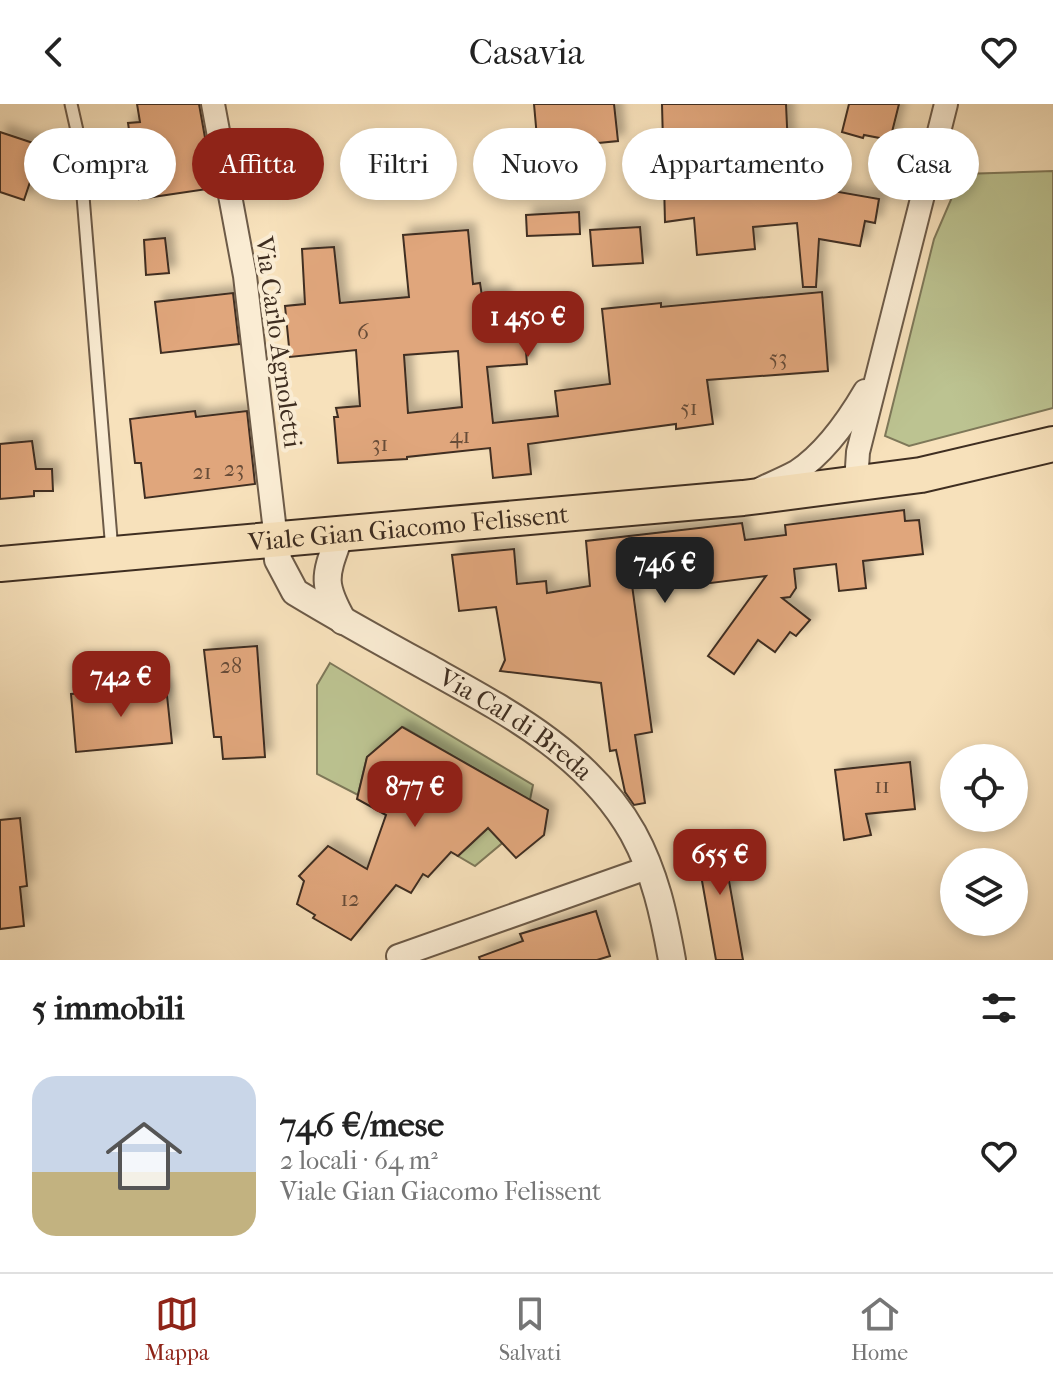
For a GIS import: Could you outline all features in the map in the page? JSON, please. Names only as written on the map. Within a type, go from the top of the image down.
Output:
[{"type":"main road","name":"Viale Gian Giacomo Felissent","points":[[0,564],[743,498],[957,468],[1053,444]]},
{"type":"street","name":"Via Carlo Agnoletti","points":[[213,104],[245,276],[276,540]]},
{"type":"street","points":[[856,483],[858,452],[946,104]]},
{"type":"street","points":[[743,498],[796,471],[816,454],[852,413],[879,369]]},
{"type":"street","points":[[340,535],[327,578],[329,596],[343,621]]},
{"type":"street","name":"Via Cal di Breda","points":[[276,540],[278,560],[295,592],[498,706],[583,767],[632,831],[650,867],[659,891],[672,960]]},
{"type":"street","points":[[398,956],[650,867]]},
{"type":"lane","points":[[71,104],[78,135],[113,555]]},
{"type":"green space","points":[[1053,171],[1053,408],[909,446],[885,436],[934,239],[951,200],[979,200],[979,173]]},
{"type":"green space","points":[[330,663],[533,785],[525,824],[475,866],[458,856],[488,828],[498,782],[403,727],[367,757],[358,795],[317,774],[317,685]]},
{"type":"building","points":[[137,104],[199,104],[203,128],[192,128],[192,191],[176,194],[176,128],[129,128],[128,123],[140,122]]},
{"type":"building","points":[[534,104],[614,104],[618,141],[606,142],[606,128],[536,128]]},
{"type":"building","points":[[662,104],[786,104],[787,128],[663,128]]},
{"type":"building","points":[[849,104],[899,104],[893,128],[868,128],[868,136],[863,138],[852,135],[852,128],[843,128]]},
{"type":"building","points":[[0,132],[24,140],[24,200],[0,192]]},
{"type":"building","points":[[852,194],[879,200],[875,223],[865,221],[860,246],[819,239],[816,287],[803,287],[797,223],[753,227],[755,249],[697,255],[694,218],[665,222],[664,200],[852,200]]},
{"type":"building","points":[[579,212],[580,234],[527,236],[526,215]]},
{"type":"building","points":[[640,227],[643,263],[593,266],[590,230]]},
{"type":"building","points":[[468,230],[473,284],[480,283],[482,296],[503,293],[504,314],[523,313],[527,364],[487,367],[493,423],[558,416],[555,391],[610,384],[602,309],[661,303],[661,307],[822,292],[828,371],[707,380],[713,424],[676,429],[676,424],[528,444],[531,474],[493,478],[490,448],[407,459],[338,463],[336,408],[360,406],[356,350],[290,357],[285,306],[305,304],[302,249],[334,247],[340,303],[409,297],[403,235]],"holes":[[[458,351],[462,407],[408,413],[404,355]]]},
{"type":"building","points":[[165,238],[169,273],[146,275],[144,240]]},
{"type":"building","points":[[233,293],[239,344],[161,353],[155,302]]},
{"type":"building","points":[[195,411],[196,417],[247,411],[255,484],[145,498],[141,463],[135,463],[130,419]]},
{"type":"building","points":[[32,441],[36,469],[52,469],[53,491],[34,491],[34,496],[0,499],[0,444]]},
{"type":"building","points":[[904,510],[905,521],[919,520],[923,554],[863,561],[866,588],[839,591],[836,564],[794,569],[796,588],[790,597],[782,598],[810,620],[796,636],[790,632],[775,652],[758,640],[734,674],[708,656],[766,576],[687,586],[684,558],[629,563],[652,732],[635,735],[645,803],[634,805],[625,792],[616,750],[610,751],[601,683],[500,671],[505,660],[496,607],[459,611],[452,555],[514,549],[517,584],[546,581],[547,593],[590,586],[586,541],[742,523],[745,540],[786,535],[785,525]]},
{"type":"building","points":[[257,646],[265,757],[223,759],[221,737],[214,737],[204,650]]},
{"type":"building","points":[[166,686],[172,743],[76,752],[71,694]]},
{"type":"building","points":[[402,727],[548,810],[544,835],[516,858],[488,828],[458,856],[451,852],[428,877],[423,874],[411,893],[396,885],[351,940],[313,918],[315,915],[297,904],[304,881],[299,876],[328,846],[367,869],[386,815],[357,799],[367,757]]},
{"type":"building","points":[[910,762],[915,809],[866,814],[871,835],[844,840],[835,770]]},
{"type":"building","points":[[20,818],[27,886],[20,887],[24,926],[0,929],[0,820]]},
{"type":"building","points":[[735,839],[741,859],[726,864],[743,960],[716,960],[696,847]]},
{"type":"building","points":[[596,911],[610,956],[597,960],[480,960],[479,957],[523,941],[520,934]]}]
